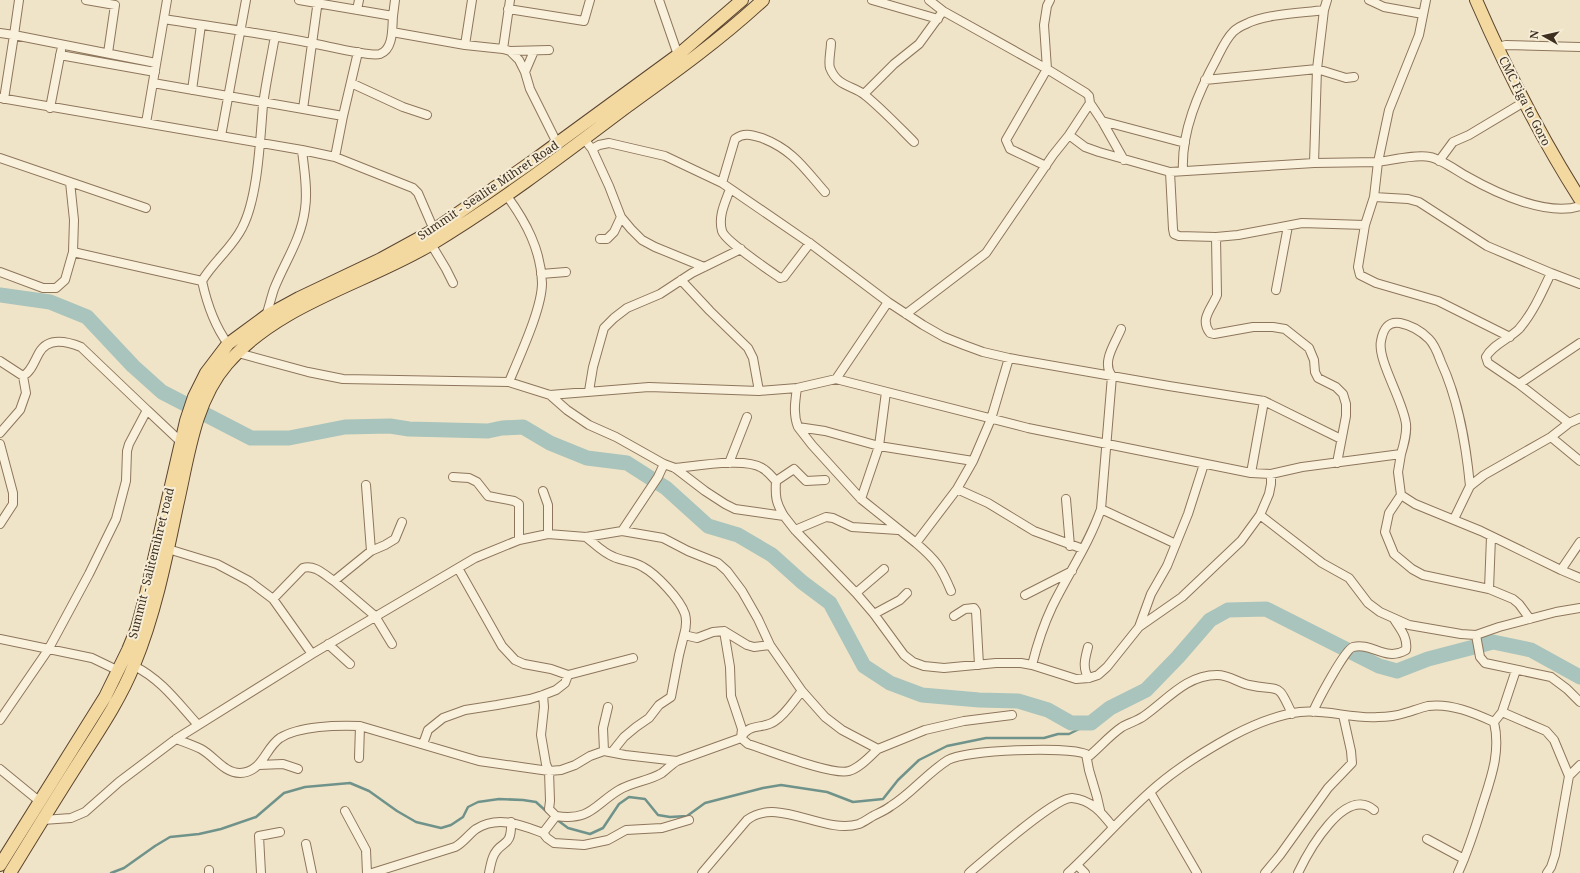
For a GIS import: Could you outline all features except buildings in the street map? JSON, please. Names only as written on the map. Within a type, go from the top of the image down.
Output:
[{"type":"main road","name":"Summit - Sealite Mihret Road","points":[[200,399],[206,373],[228,344],[266,316],[299,298],[381,259],[434,230],[537,166],[557,143],[678,55],[742,0]]},
{"type":"main road","points":[[200,399],[238,353],[259,334],[279,321],[332,293],[384,270],[431,244],[507,196],[537,166],[584,139],[695,57],[762,0]]},
{"type":"main road","name":"CMC Figa to Goro","points":[[1476,0],[1502,46],[1524,102],[1580,199]]},
{"type":"main road","points":[[1483,0],[1502,46],[1545,126],[1580,184]]},
{"type":"main road","name":"Summit - Salitemihret road","points":[[0,865],[39,801],[69,767],[119,671],[137,628],[181,442],[191,424],[200,399]]},
{"type":"main road","points":[[10,873],[43,820],[69,767],[112,710],[134,666],[154,605],[168,549],[191,424]]},
{"type":"street","points":[[19,0],[2,99],[260,142],[335,157],[413,188],[418,193],[434,230]]},
{"type":"street","points":[[86,0],[115,3],[108,53]]},
{"type":"street","points":[[146,123],[167,0]]},
{"type":"street","points":[[221,136],[246,0]]},
{"type":"street","points":[[299,0],[318,2],[393,16]]},
{"type":"street","points":[[357,10],[359,0]]},
{"type":"street","points":[[164,19],[275,36],[358,52],[379,54],[387,50],[389,45],[392,32],[395,0]]},
{"type":"street","points":[[465,45],[472,0]]},
{"type":"street","points":[[507,50],[509,4],[584,21],[590,0]]},
{"type":"street","points":[[659,0],[678,55]]},
{"type":"street","points":[[872,0],[938,19]]},
{"type":"street","points":[[929,0],[943,11],[1047,69],[1086,93],[1089,96],[1090,103],[1124,160]]},
{"type":"street","points":[[1046,166],[1010,148],[1006,140],[1047,69],[1044,26],[1047,6],[1050,0]]},
{"type":"street","points":[[1314,163],[1317,69],[1324,10],[1327,0]]},
{"type":"street","points":[[1369,0],[1384,7],[1423,14]]},
{"type":"street","points":[[1426,0],[1419,35],[1389,110],[1378,162],[1374,197],[1365,224],[1358,267],[1360,275],[1376,283],[1438,301],[1510,337]]},
{"type":"street","points":[[303,109],[311,43],[318,2]]},
{"type":"street","points":[[1183,171],[1185,143],[1191,118],[1205,80],[1232,33],[1246,23],[1263,18],[1324,10]]},
{"type":"street","points":[[864,94],[894,64],[919,44],[943,11]]},
{"type":"street","points":[[192,90],[201,25]]},
{"type":"street","points":[[0,32],[156,63]]},
{"type":"street","points":[[392,32],[465,45],[507,50],[549,50]]},
{"type":"street","points":[[228,344],[219,332],[212,316],[205,297],[202,282],[207,272],[230,246],[242,228],[250,209],[255,181],[264,103],[275,36]]},
{"type":"street","points":[[831,43],[829,66],[833,73],[846,86],[864,94],[890,117],[914,142]]},
{"type":"street","points":[[50,108],[62,44]]},
{"type":"street","points":[[1502,46],[1580,47]]},
{"type":"street","points":[[507,50],[519,60],[525,72],[530,89],[557,143]]},
{"type":"street","points":[[525,72],[534,51]]},
{"type":"street","points":[[335,157],[358,52]]},
{"type":"street","points":[[60,55],[154,72]]},
{"type":"street","points":[[1205,80],[1317,69],[1346,78],[1354,77]]},
{"type":"street","points":[[153,83],[343,116]]},
{"type":"street","points":[[351,83],[403,107],[427,115]]},
{"type":"street","points":[[1439,161],[1453,142],[1469,135],[1524,102]]},
{"type":"street","points":[[906,314],[986,252],[1090,103]]},
{"type":"street","points":[[1102,121],[1185,143]]},
{"type":"street","points":[[722,184],[735,139],[741,134],[750,134],[774,143],[786,150],[825,192]]},
{"type":"street","points":[[1069,135],[1085,147],[1124,160],[1170,172],[1314,163],[1378,162],[1421,156],[1430,157],[1476,182],[1506,196],[1550,208],[1570,209],[1580,206]]},
{"type":"street","points":[[584,139],[592,149],[621,217],[642,240],[655,247],[704,267]]},
{"type":"street","points":[[592,149],[609,142],[665,156],[722,184],[810,243],[888,302],[944,337],[983,352],[1009,358],[1264,401],[1341,439]]},
{"type":"street","points":[[266,316],[274,290],[297,242],[303,221],[306,207],[306,192],[302,150]]},
{"type":"street","points":[[0,158],[146,208]]},
{"type":"street","points":[[1170,172],[1174,234],[1178,236],[1216,237],[1302,223],[1365,224]]},
{"type":"street","points":[[0,272],[43,288],[56,288],[65,280],[73,252],[74,220],[70,182]]},
{"type":"street","points":[[730,189],[722,209],[722,232],[730,241],[780,278],[784,278],[810,243]]},
{"type":"street","points":[[507,196],[522,216],[530,232],[536,250],[542,284],[536,314],[509,382]]},
{"type":"street","points":[[1374,197],[1408,199],[1419,202],[1486,246],[1580,284]]},
{"type":"street","points":[[600,239],[607,239],[614,232],[621,217]]},
{"type":"street","points":[[1276,290],[1288,226]]},
{"type":"street","points":[[1216,237],[1217,295],[1206,317],[1205,326],[1210,333],[1214,334],[1252,327],[1272,327],[1285,329],[1309,348],[1314,360],[1314,372],[1318,378],[1336,387],[1343,394],[1346,404],[1346,416],[1337,463]]},
{"type":"street","points":[[431,244],[453,284]]},
{"type":"street","points":[[589,391],[593,366],[604,328],[614,318],[627,308],[655,296],[704,267],[741,249]]},
{"type":"street","points":[[73,252],[202,282]]},
{"type":"street","points":[[541,274],[566,272]]},
{"type":"street","points":[[1551,273],[1535,306],[1518,330],[1491,350],[1486,360],[1569,424]]},
{"type":"street","points":[[681,280],[748,348],[753,358],[758,391]]},
{"type":"street","points":[[836,379],[888,302]]},
{"type":"street","points":[[1470,486],[1467,455],[1454,395],[1435,348],[1429,339],[1422,333],[1406,324],[1394,322],[1388,324],[1385,328],[1381,342],[1381,352],[1403,410],[1406,425],[1398,472],[1401,495],[1389,513],[1385,532],[1394,554],[1412,569],[1424,575],[1489,589],[1513,599],[1519,604],[1530,619]]},
{"type":"street","points":[[1032,665],[1052,608],[1098,520],[1101,509],[1112,376],[1107,370],[1107,363],[1121,329]]},
{"type":"street","points":[[23,376],[28,374],[39,352],[50,343],[60,341],[80,347],[181,442]]},
{"type":"street","points":[[1519,384],[1580,343]]},
{"type":"street","points":[[238,353],[308,372],[343,379],[509,382],[550,395],[649,387],[758,391],[797,388],[836,379],[1028,428],[1251,473],[1271,474],[1302,467],[1401,454]]},
{"type":"street","points":[[916,543],[957,489],[973,461],[991,419],[1009,358]]},
{"type":"street","points":[[0,361],[23,376],[26,393],[20,410],[0,433]]},
{"type":"street","points":[[797,388],[794,406],[795,419],[798,427],[812,445],[861,499],[933,558],[942,570],[951,591]]},
{"type":"street","points":[[861,499],[879,446],[886,392]]},
{"type":"street","points":[[550,395],[567,410],[589,425],[616,437],[664,464],[676,468],[705,491],[725,504],[735,509],[784,516]]},
{"type":"street","points":[[1251,473],[1264,401]]},
{"type":"street","points":[[0,720],[48,650],[89,574],[116,519],[126,481],[127,451],[129,444],[147,410]]},
{"type":"street","points":[[729,463],[747,416]]},
{"type":"street","points":[[1454,519],[1470,486],[1484,475],[1551,437],[1580,418]]},
{"type":"street","points":[[798,427],[824,431],[879,446],[973,461]]},
{"type":"street","points":[[1551,437],[1580,461]]},
{"type":"street","points":[[0,444],[13,493],[13,504],[0,524]]},
{"type":"street","points":[[676,468],[729,463],[751,464],[762,467],[776,481],[775,494],[777,504],[784,516],[795,530],[856,593],[874,614],[904,655],[913,662],[924,666],[944,668],[1009,663],[1032,665],[1076,679],[1089,678],[1098,675],[1107,667],[1139,627],[1182,597],[1241,541],[1260,515],[1269,494],[1271,474]]},
{"type":"street","points":[[622,531],[658,477],[664,464]]},
{"type":"street","points":[[1139,627],[1151,594],[1167,566],[1188,514],[1204,464]]},
{"type":"street","points":[[776,481],[794,469],[806,481],[825,480]]},
{"type":"street","points":[[453,477],[469,478],[476,482],[488,496],[514,501],[519,504],[519,540]]},
{"type":"street","points":[[366,485],[371,551]]},
{"type":"street","points":[[957,489],[988,503],[1034,531],[1070,546],[1083,549]]},
{"type":"street","points":[[544,491],[548,506],[548,534]]},
{"type":"street","points":[[1401,495],[1415,504],[1481,530],[1491,537],[1580,578]]},
{"type":"street","points":[[1066,498],[1070,546]]},
{"type":"street","points":[[1101,509],[1176,544]]},
{"type":"street","points":[[1260,515],[1322,563],[1349,578],[1368,603],[1380,612],[1419,628],[1476,635],[1530,619],[1579,609],[1580,618]]},
{"type":"street","points":[[795,530],[826,517],[833,518],[852,527],[898,530]]},
{"type":"street","points":[[334,581],[371,551],[395,539],[402,522]]},
{"type":"street","points":[[43,820],[71,818],[85,812],[119,782],[176,738],[328,644],[475,558],[519,540],[548,534],[586,538],[622,531],[664,538],[688,551],[718,563],[727,571],[742,591],[758,618],[770,645],[802,691],[825,717],[842,730],[878,749]]},
{"type":"street","points":[[1489,589],[1491,537]]},
{"type":"street","points":[[259,765],[276,741],[293,731],[309,728],[360,726],[479,762],[549,771],[561,770],[575,765],[590,756],[608,751],[649,718],[659,704],[671,697],[686,620],[684,611],[663,584],[642,566],[631,561],[614,557],[601,550],[586,538]]},
{"type":"street","points":[[1561,570],[1580,542]]},
{"type":"street","points":[[168,549],[217,564],[249,581],[273,598],[312,654]]},
{"type":"street","points":[[273,598],[303,568],[312,566],[334,581],[376,616],[392,644]]},
{"type":"street","points":[[458,568],[502,646],[515,660],[524,664],[551,669],[568,675],[633,658]]},
{"type":"street","points":[[856,593],[884,569]]},
{"type":"street","points":[[1025,596],[1073,570]]},
{"type":"street","points":[[874,614],[900,600],[907,593]]},
{"type":"street","points":[[954,616],[965,608],[974,608],[976,610],[979,665]]},
{"type":"street","points":[[1313,712],[1316,703],[1350,648],[1354,646],[1367,648],[1385,654],[1394,654],[1406,650],[1407,644],[1405,637],[1394,619]]},
{"type":"street","points":[[684,635],[697,638],[713,632],[724,631],[747,645],[754,647],[770,645]]},
{"type":"street","points":[[724,631],[730,667],[731,696],[742,729],[741,738]]},
{"type":"street","points":[[1476,635],[1480,657],[1485,662],[1551,677],[1567,689],[1580,702]]},
{"type":"street","points":[[0,639],[92,658],[119,671]]},
{"type":"street","points":[[328,644],[350,664]]},
{"type":"street","points":[[1088,647],[1084,660],[1085,673],[1089,678]]},
{"type":"street","points":[[134,666],[158,681],[198,725]]},
{"type":"street","points":[[1494,722],[1502,712],[1516,670]]},
{"type":"street","points":[[423,744],[428,730],[443,718],[465,710],[530,699],[543,695],[556,690],[566,683],[568,675]]},
{"type":"street","points":[[1088,757],[1115,732],[1142,717],[1156,707],[1172,692],[1187,683],[1212,675],[1231,677],[1246,684],[1277,689],[1286,698],[1292,714]]},
{"type":"street","points":[[543,695],[544,707],[541,735],[546,764],[549,771],[549,809],[556,816],[569,818],[588,813],[619,790],[662,773],[677,760],[741,738],[746,731],[755,726],[768,726],[777,721],[802,691]]},
{"type":"street","points":[[1068,873],[1113,827],[1150,792],[1172,774],[1215,745],[1262,721],[1292,714],[1313,712],[1357,718],[1379,717],[1403,714],[1428,706],[1452,707],[1472,712],[1494,722]]},
{"type":"street","points":[[608,707],[602,735],[608,751]]},
{"type":"street","points":[[1502,712],[1546,731],[1554,740],[1569,776],[1555,855],[1547,873]]},
{"type":"street","points":[[741,738],[748,744],[795,760],[840,771],[848,771],[857,767],[878,749],[925,730],[964,721],[1012,715]]},
{"type":"street","points":[[1264,873],[1280,855],[1328,788],[1352,763],[1351,751],[1342,715]]},
{"type":"street","points":[[1458,873],[1473,837],[1494,770],[1497,733],[1494,722]]},
{"type":"street","points":[[359,758],[360,726]]},
{"type":"street","points":[[176,738],[202,749],[221,765],[232,771],[240,773],[259,765],[283,764],[298,768]]},
{"type":"street","points":[[702,873],[752,816],[763,812],[778,812],[828,824],[844,826],[859,824],[892,806],[923,778],[948,759],[960,755],[985,752],[1038,750],[1084,753],[1088,757],[1089,770],[1100,810]]},
{"type":"street","points":[[608,751],[625,755],[677,760]]},
{"type":"street","points":[[1569,776],[1580,765]]},
{"type":"street","points":[[0,770],[39,801]]},
{"type":"street","points":[[1150,792],[1197,873]]},
{"type":"street","points":[[969,873],[1034,820],[1064,800],[1071,798],[1090,803],[1100,810],[1113,827]]},
{"type":"street","points":[[1298,873],[1315,842],[1345,810],[1358,804],[1370,807],[1374,810]]},
{"type":"street","points":[[344,811],[366,850],[367,873]]},
{"type":"street","points":[[543,832],[556,816]]},
{"type":"street","points":[[372,873],[455,847],[462,843],[475,830],[492,822],[511,822],[543,832],[547,838],[554,842],[584,845],[608,840],[626,830],[662,828],[689,820]]},
{"type":"street","points":[[489,873],[493,857],[498,849],[510,839],[512,832],[511,822]]},
{"type":"street","points":[[261,873],[259,836],[280,832]]},
{"type":"street","points":[[1427,839],[1464,859]]},
{"type":"street","points":[[306,844],[312,873]]},
{"type":"street","points":[[1077,865],[1085,873]]},
{"type":"waterway","points":[[0,295],[50,302],[87,317],[133,366],[162,392],[251,438],[289,438],[345,427],[390,426],[409,429],[488,431],[502,428],[523,427],[550,443],[587,458],[627,463],[666,488],[708,526],[738,535],[772,555],[802,582],[830,603],[864,666],[890,683],[922,695],[979,700],[1018,701],[1048,710],[1071,723],[1091,723],[1110,708],[1146,690],[1178,657],[1210,620],[1228,610],[1266,609],[1379,666],[1397,671],[1428,659],[1493,642],[1531,650],[1580,677]]},
{"type":"waterway","points":[[556,819],[568,828],[590,834],[603,828],[619,804],[629,797],[645,799],[658,815],[670,817],[687,816],[705,803],[763,788],[781,785],[827,792],[853,802],[883,799],[898,780],[919,760],[947,746],[986,738],[1044,738],[1058,734],[1069,734],[1091,723]]},
{"type":"waterway","points":[[111,873],[124,868],[170,837],[199,834],[221,829],[256,817],[284,793],[305,787],[350,783],[369,791],[397,811],[416,822],[441,828],[451,825],[463,817],[468,807],[478,802],[499,799],[523,800],[536,802],[547,812]]}]
